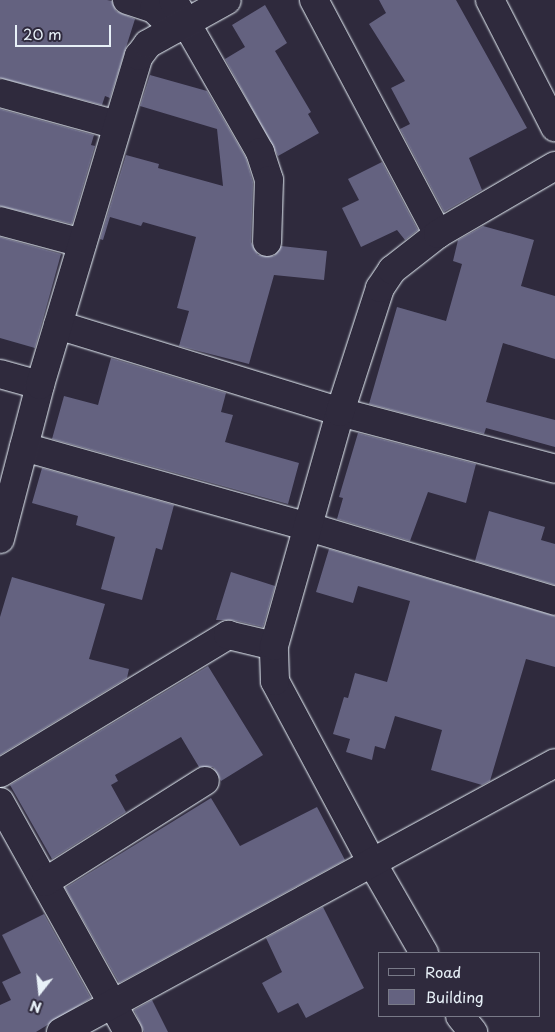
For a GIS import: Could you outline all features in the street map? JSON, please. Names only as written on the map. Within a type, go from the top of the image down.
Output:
[{"type":"street","points":[[127,0],[154,9],[181,27]]},
{"type":"street","points":[[173,0],[181,27],[260,152],[269,180],[267,242]]},
{"type":"street","points":[[0,539],[40,385],[139,56],[148,44],[227,0]]},
{"type":"street","points":[[314,0],[438,234]]},
{"type":"street","points":[[490,0],[555,127]]},
{"type":"street","points":[[0,93],[117,125]]},
{"type":"street","points":[[423,952],[371,861],[276,681],[274,646],[340,412],[380,288],[392,270],[438,234],[555,166]]},
{"type":"street","points":[[0,221],[82,243]]},
{"type":"street","points":[[58,325],[340,412],[555,469]]},
{"type":"street","points":[[0,374],[40,385]]},
{"type":"street","points":[[24,448],[309,527],[555,601]]},
{"type":"street","points":[[0,773],[228,635],[274,646]]},
{"type":"street","points":[[61,1032],[112,1002],[555,763]]},
{"type":"street","points":[[45,882],[205,781]]},
{"type":"street","points":[[0,802],[128,1032]]},
{"type":"street","points":[[461,1017],[473,1032]]},
{"type":"building","points":[[0,0],[107,0],[112,1],[116,11],[135,19],[110,98],[105,96],[102,105],[0,78]]},
{"type":"building","points":[[379,0],[456,0],[527,128],[469,158],[482,190],[444,212],[400,129],[410,124],[391,88],[405,81],[369,24],[386,13]]},
{"type":"building","points":[[265,5],[287,43],[275,51],[311,112],[308,114],[319,133],[278,156],[225,59],[245,47],[232,25]]},
{"type":"building","points":[[150,75],[207,91],[246,158],[253,182],[251,242],[258,255],[274,256],[281,246],[327,251],[324,280],[274,275],[249,364],[179,346],[189,311],[177,308],[196,237],[143,222],[141,226],[110,217],[103,240],[100,239],[126,155],[159,164],[158,168],[223,186],[217,129],[140,106]]},
{"type":"building","points":[[0,109],[94,135],[91,145],[95,146],[72,224],[0,206]]},
{"type":"building","points":[[382,162],[418,230],[405,240],[397,230],[361,247],[342,208],[359,200],[348,179]]},
{"type":"building","points":[[483,226],[534,240],[521,286],[555,296],[555,359],[503,343],[486,402],[555,420],[555,447],[486,428],[484,434],[369,404],[397,307],[446,321],[462,264],[453,261],[458,240]]},
{"type":"building","points":[[0,237],[61,254],[35,348],[0,338]]},
{"type":"building","points":[[111,358],[226,393],[221,412],[233,415],[225,442],[299,463],[288,504],[52,439],[64,396],[98,405]]},
{"type":"building","points":[[358,433],[476,464],[466,503],[428,492],[410,541],[337,519],[343,498],[339,497]]},
{"type":"building","points":[[42,468],[174,505],[162,550],[156,548],[142,600],[101,589],[115,537],[76,525],[78,516],[32,503]]},
{"type":"building","points":[[489,511],[545,527],[541,540],[555,544],[555,585],[475,561]]},
{"type":"building","points":[[329,549],[555,616],[555,667],[526,659],[490,781],[482,785],[431,770],[442,730],[395,716],[385,749],[375,746],[372,760],[346,752],[350,739],[333,734],[344,697],[348,698],[355,673],[387,682],[410,601],[358,586],[353,603],[316,592]]},
{"type":"building","points":[[231,572],[275,586],[263,627],[232,620],[216,620]]},
{"type":"building","points":[[12,577],[105,604],[89,659],[129,669],[127,678],[0,755],[0,617]]},
{"type":"building","points":[[208,666],[263,755],[221,781],[213,767],[199,767],[181,737],[115,775],[118,781],[111,785],[126,812],[52,859],[10,785]]},
{"type":"building","points":[[211,798],[240,846],[317,807],[345,860],[119,983],[65,888]]},
{"type":"building","points":[[323,907],[364,988],[306,1018],[298,1003],[278,1013],[262,983],[282,972],[266,938]]},
{"type":"building","points":[[44,914],[91,998],[36,1032],[0,1032],[0,1005],[11,1000],[2,982],[21,973],[2,935]]},
{"type":"building","points":[[152,1000],[168,1032],[144,1032],[134,1010]]}]
